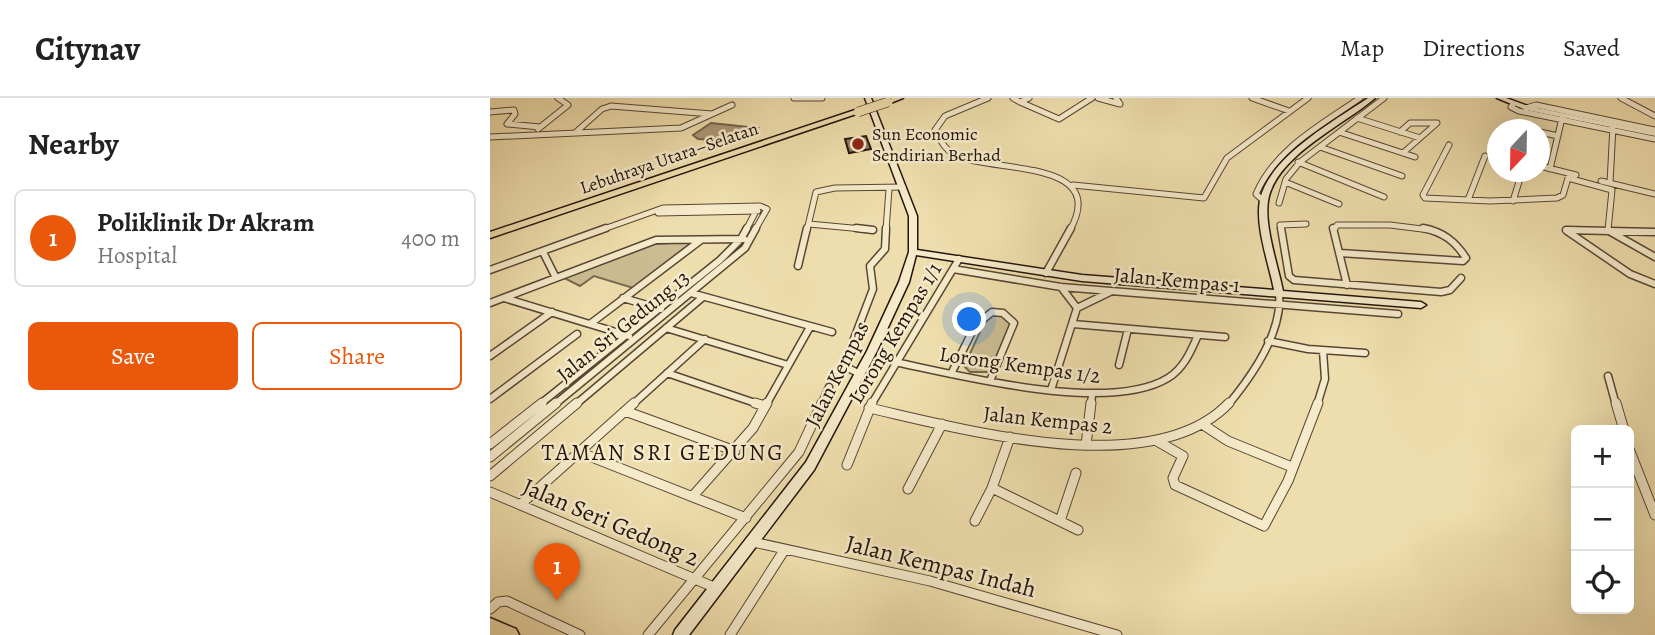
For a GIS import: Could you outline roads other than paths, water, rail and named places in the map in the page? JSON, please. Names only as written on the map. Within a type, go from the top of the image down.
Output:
[{"type":"highway","name":"Lebuhraya Utara–Selatan","points":[[490,233],[888,99],[899,98]]},
{"type":"highway","points":[[490,626],[510,635]]},
{"type":"street","points":[[530,135],[568,104],[558,98]]},
{"type":"street","points":[[794,98],[821,98]]},
{"type":"street","name":"Jalan Kempas","points":[[680,635],[810,466],[860,374],[904,282],[913,251],[914,216],[868,98]]},
{"type":"street","points":[[988,98],[958,109],[938,122],[935,130],[944,148],[965,160],[1048,174],[1073,185],[1205,198],[1227,158],[1308,98]]},
{"type":"street","points":[[1013,98],[1059,119],[1092,98]]},
{"type":"street","points":[[1020,102],[1029,98]]},
{"type":"street","points":[[1098,98],[1120,104],[1116,98]]},
{"type":"street","points":[[1252,98],[1289,111]]},
{"type":"street","points":[[1264,201],[1258,199],[1256,194],[1265,173],[1295,145],[1360,98]]},
{"type":"street","points":[[1281,306],[1264,201],[1271,182],[1290,159],[1372,98]]},
{"type":"street","points":[[1279,203],[1285,182],[1300,162],[1384,98]]},
{"type":"street","points":[[1500,98],[1562,118],[1596,120],[1613,128]]},
{"type":"street","points":[[1621,98],[1655,116]]},
{"type":"street","points":[[1513,104],[1511,106],[1514,109],[1655,134]]},
{"type":"street","points":[[490,140],[577,131],[681,128],[732,105]]},
{"type":"street","points":[[1526,108],[1534,105],[1655,134]]},
{"type":"street","points":[[577,131],[602,109],[611,106],[710,114]]},
{"type":"street","points":[[490,112],[514,110],[516,114],[507,124],[540,127]]},
{"type":"street","points":[[1357,118],[1420,138]]},
{"type":"street","points":[[1562,118],[1550,169],[1610,186]]},
{"type":"street","points":[[1400,132],[1410,122],[1437,123],[1403,153]]},
{"type":"street","points":[[1608,230],[1613,128]]},
{"type":"street","points":[[1339,132],[1415,157]]},
{"type":"street","points":[[1550,134],[1558,136]]},
{"type":"street","points":[[490,140],[497,142]]},
{"type":"street","points":[[1449,145],[1425,198],[1513,201],[1560,198],[1568,178],[1655,194]]},
{"type":"street","points":[[1320,146],[1402,176]]},
{"type":"street","points":[[1468,200],[1485,156]]},
{"type":"street","points":[[1290,159],[1384,197]]},
{"type":"street","points":[[1285,182],[1339,204]]},
{"type":"street","points":[[1513,201],[1519,182]]},
{"type":"street","points":[[1046,273],[1079,214],[1080,203],[1073,185]]},
{"type":"street","points":[[798,266],[818,191],[835,188],[903,187]]},
{"type":"street","points":[[860,374],[848,368],[847,356],[873,289],[870,266],[886,249],[888,189]]},
{"type":"street","points":[[490,272],[663,208],[760,205],[767,211]]},
{"type":"street","name":"Jalan Sri Gedung 13","points":[[490,444],[720,260],[741,239],[756,211]]},
{"type":"street","points":[[490,272],[658,213],[767,211]]},
{"type":"street","name":"Jalan Sri Gedung 13","points":[[490,457],[691,293],[752,239],[767,211]]},
{"type":"street","points":[[809,224],[873,230]]},
{"type":"street","points":[[1306,224],[1280,224],[1289,276],[1294,280],[1444,292],[1461,281],[1461,278]]},
{"type":"street","points":[[1340,253],[1466,260],[1460,246],[1424,227],[1337,225],[1333,228],[1348,285]]},
{"type":"street","points":[[1608,230],[1655,257]]},
{"type":"street","points":[[1655,232],[1567,231],[1630,274],[1655,284]]},
{"type":"street","points":[[590,324],[702,239]]},
{"type":"street","points":[[490,303],[656,240],[752,239]]},
{"type":"street","points":[[913,251],[1046,273],[1421,306]]},
{"type":"street","points":[[544,254],[556,278]]},
{"type":"street","points":[[1273,257],[1286,258]]},
{"type":"street","name":"Lorong Kempas 1/1","points":[[847,465],[869,408],[959,259]]},
{"type":"street","name":"Jalan Kempas 1","points":[[953,268],[1061,288],[1398,314]]},
{"type":"street","points":[[1061,288],[1077,308]]},
{"type":"street","points":[[1077,308],[1111,292]]},
{"type":"street","points":[[691,293],[832,332]]},
{"type":"street","points":[[490,476],[703,297]]},
{"type":"street","points":[[505,298],[636,338]]},
{"type":"street","points":[[623,298],[661,309]]},
{"type":"street","name":"Jalan Kempas 2","points":[[869,408],[1010,437],[1086,445],[1157,441],[1202,424],[1232,400],[1268,341],[1281,306]]},
{"type":"street","points":[[1051,390],[1077,308]]},
{"type":"street","points":[[490,356],[552,312]]},
{"type":"street","points":[[951,374],[976,321],[985,314],[997,313],[1007,316],[1014,323],[990,381]]},
{"type":"street","points":[[1073,324],[1225,337]]},
{"type":"street","points":[[692,497],[754,428],[810,327]]},
{"type":"street","points":[[667,328],[788,365]]},
{"type":"street","points":[[1119,365],[1128,329]]},
{"type":"street","points":[[490,399],[576,334]]},
{"type":"street","name":"Lorong Kempas 1/2","points":[[895,362],[990,381],[1092,395],[1117,395],[1157,384],[1188,360],[1198,335]]},
{"type":"street","points":[[520,505],[705,339]]},
{"type":"street","points":[[1268,341],[1323,351],[1365,353]]},
{"type":"street","points":[[490,347],[499,350]]},
{"type":"street","points":[[1157,441],[1183,456],[1172,478],[1175,485],[1257,525],[1269,523],[1323,385],[1323,351]]},
{"type":"street","points":[[667,373],[765,406]]},
{"type":"street","points":[[1608,376],[1622,425]]},
{"type":"street","points":[[648,635],[746,519],[804,445],[829,387]]},
{"type":"street","points":[[1086,445],[1092,395]]},
{"type":"street","points":[[625,411],[735,451]]},
{"type":"street","points":[[908,489],[942,424]]},
{"type":"street","points":[[1202,424],[1228,441],[1292,467]]},
{"type":"street","points":[[975,521],[992,488],[1010,437]]},
{"type":"street","points":[[579,452],[746,519]]},
{"type":"street","points":[[1634,462],[1655,515]]},
{"type":"street","points":[[1060,521],[1076,473]]},
{"type":"street","points":[[992,488],[1078,530]]},
{"type":"street","name":"Jalan Seri Gedong 2","points":[[490,492],[716,588]]},
{"type":"street","name":"Jalan Kempas Indah","points":[[754,542],[930,581],[1117,635]]},
{"type":"street","points":[[730,635],[785,549]]},
{"type":"street","points":[[490,609],[500,601],[580,635]]},
{"type":"place","name":"Sun Economic Sendirian Berhad","points":[[858,144]]},
{"type":"place","name":"Poliklinik Dr Akram","points":[[557,601]]},
{"type":"district","name":"TAMAN SRI GEDUNG","points":[[663,452]]}]
